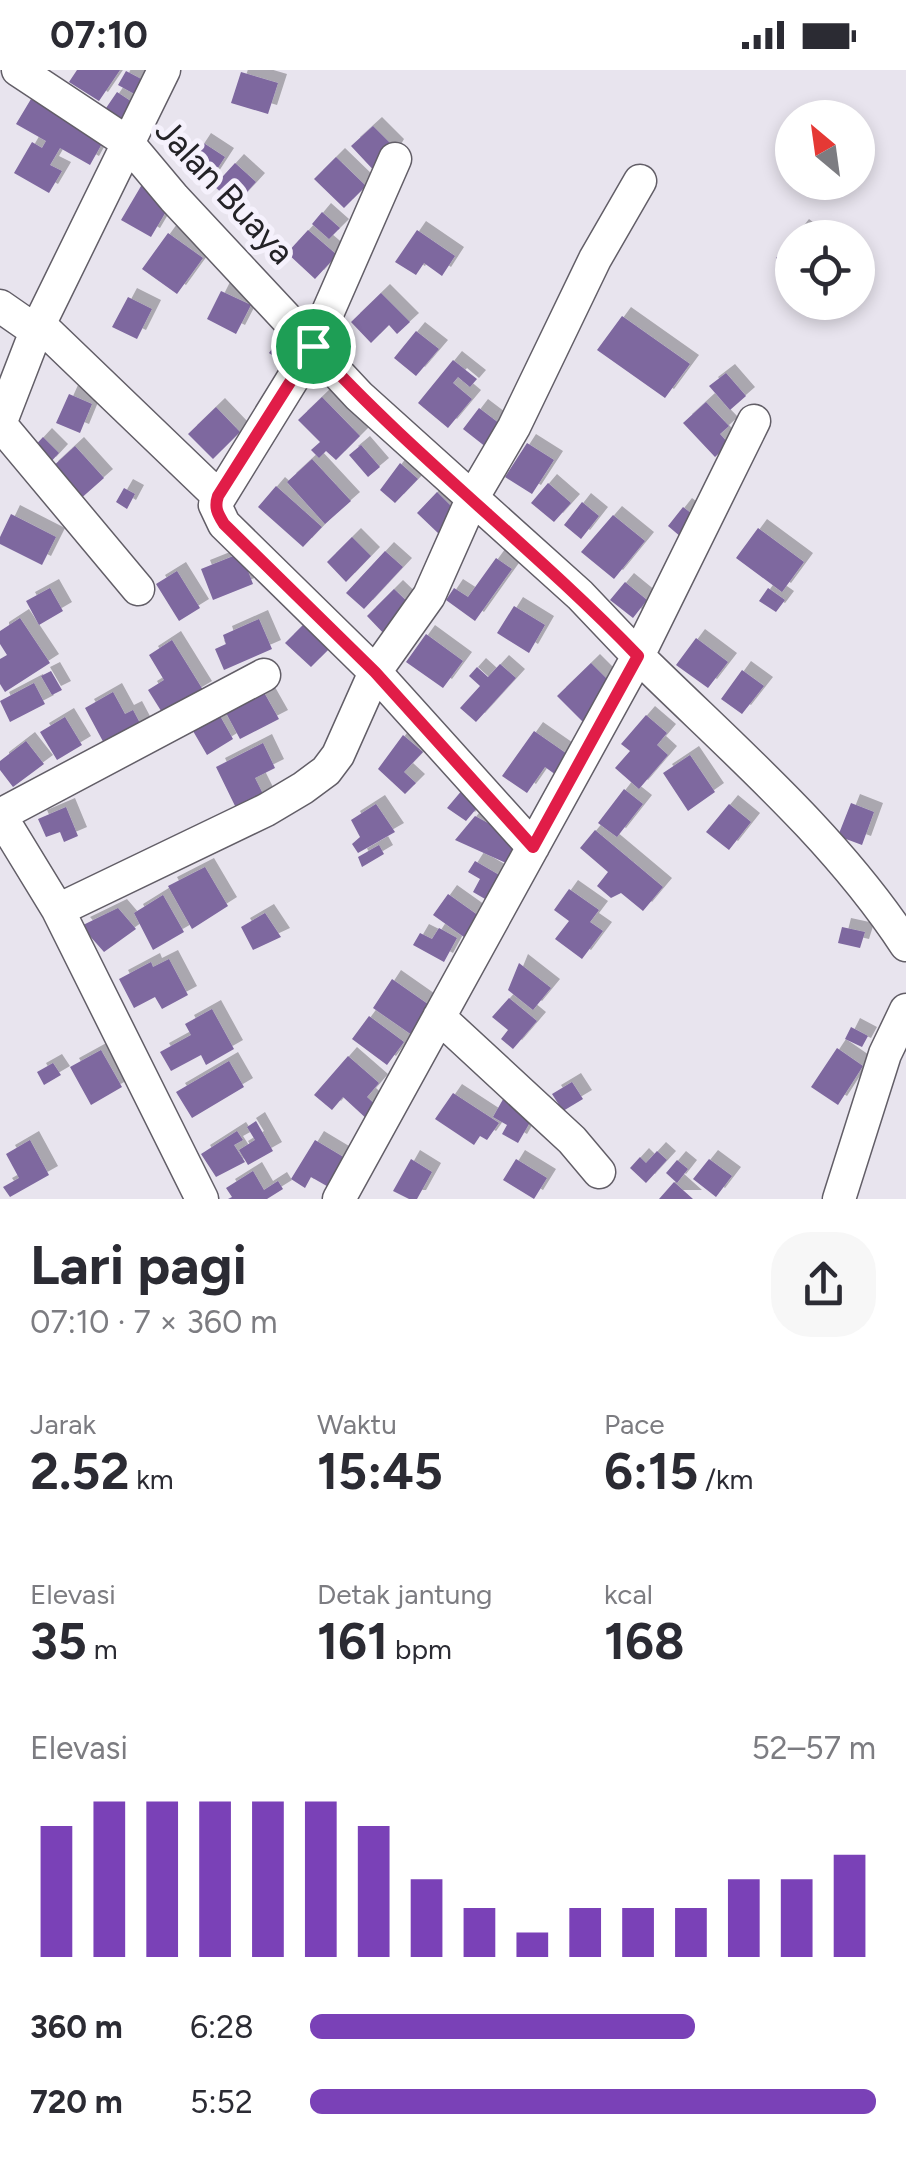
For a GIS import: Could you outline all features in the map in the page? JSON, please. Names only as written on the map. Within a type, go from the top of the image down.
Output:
[{"type":"street","name":"Jalan Buaya","points":[[18,70],[127,142],[174,198],[359,396],[580,595],[815,830],[881,907],[906,945]]},
{"type":"street","points":[[138,589],[0,424],[38,328],[164,70]]},
{"type":"street","points":[[395,159],[313,346],[215,505],[224,524],[375,672],[533,847]]},
{"type":"street","points":[[58,910],[266,810],[326,770],[338,755],[375,672],[430,596],[472,497],[514,427],[595,260],[640,181]]},
{"type":"street","points":[[0,306],[38,328],[218,496]]},
{"type":"street","points":[[338,1199],[638,656],[754,421]]},
{"type":"street","points":[[202,1199],[58,910],[0,815],[264,675]]},
{"type":"street","points":[[839,1199],[896,1057],[906,1010]]},
{"type":"street","points":[[438,1017],[572,1140],[599,1172]]},
{"type":"building","points":[[77,70],[120,70],[99,101],[69,82]]},
{"type":"building","points":[[126,71],[143,80],[140,97],[118,85]]},
{"type":"building","points":[[241,72],[278,83],[268,114],[231,103]]},
{"type":"building","points":[[117,92],[141,108],[129,127],[104,111]]},
{"type":"building","points":[[31,99],[104,140],[90,165],[60,148],[50,165],[62,171],[49,193],[14,173],[32,142],[42,148],[46,141],[16,124]]},
{"type":"building","points":[[373,126],[395,148],[379,176],[351,146]]},
{"type":"building","points":[[202,142],[225,157],[210,180],[187,165]]},
{"type":"building","points":[[336,157],[366,186],[344,208],[314,179]]},
{"type":"building","points":[[235,163],[256,182],[235,205],[214,186]]},
{"type":"building","points":[[144,181],[174,198],[151,237],[121,220]]},
{"type":"building","points":[[322,212],[340,228],[329,239],[312,224]]},
{"type":"building","points":[[308,230],[337,255],[315,279],[287,253]]},
{"type":"building","points":[[417,230],[455,256],[442,276],[424,263],[416,275],[395,262]]},
{"type":"building","points":[[168,233],[203,258],[177,294],[142,269]]},
{"type":"building","points":[[221,291],[251,305],[236,334],[207,319]]},
{"type":"building","points":[[381,293],[410,322],[397,334],[389,325],[371,343],[351,322]]},
{"type":"building","points":[[128,297],[152,309],[137,339],[112,327]]},
{"type":"building","points":[[622,316],[690,364],[665,398],[597,350]]},
{"type":"building","points":[[416,331],[439,349],[416,376],[394,358]]},
{"type":"building","points":[[281,336],[300,349],[288,366],[269,353]]},
{"type":"building","points":[[453,360],[477,379],[470,387],[458,377],[453,383],[472,399],[448,428],[418,403]]},
{"type":"building","points":[[726,373],[746,396],[730,410],[709,386]]},
{"type":"building","points":[[69,394],[92,404],[80,433],[56,423]]},
{"type":"building","points":[[322,397],[360,436],[336,460],[326,451],[319,458],[311,450],[320,442],[298,420]]},
{"type":"building","points":[[706,402],[729,426],[720,434],[729,444],[715,457],[683,423]]},
{"type":"building","points":[[216,407],[240,432],[213,459],[188,434]]},
{"type":"building","points":[[479,408],[508,430],[491,451],[463,429]]},
{"type":"building","points":[[43,437],[59,453],[47,466],[31,450]]},
{"type":"building","points":[[527,443],[554,460],[532,494],[505,477]]},
{"type":"building","points":[[361,445],[380,467],[368,477],[349,455]]},
{"type":"building","points":[[75,446],[104,478],[78,501],[49,470]]},
{"type":"building","points":[[312,459],[351,501],[325,524],[287,482]]},
{"type":"building","points":[[400,463],[418,479],[395,503],[380,490]]},
{"type":"building","points":[[548,483],[571,503],[554,522],[531,503]]},
{"type":"building","points":[[276,486],[322,527],[303,547],[258,507]]},
{"type":"building","points":[[124,488],[135,494],[127,509],[116,502]]},
{"type":"building","points":[[437,492],[459,514],[439,534],[417,513]]},
{"type":"building","points":[[582,502],[599,516],[581,539],[564,525]]},
{"type":"building","points":[[683,507],[696,517],[681,537],[668,526]]},
{"type":"building","points":[[11,514],[56,537],[42,565],[0,544]]},
{"type":"building","points":[[613,515],[645,541],[614,579],[581,552]]},
{"type":"building","points":[[758,528],[804,562],[782,592],[736,558]]},
{"type":"building","points":[[352,537],[371,556],[346,582],[327,562]]},
{"type":"building","points":[[385,551],[403,567],[364,609],[346,593]]},
{"type":"building","points":[[241,553],[253,584],[213,600],[201,569]]},
{"type":"building","points":[[496,558],[512,569],[475,621],[446,600],[454,588],[468,597]]},
{"type":"building","points":[[177,571],[200,608],[179,621],[156,584]]},
{"type":"building","points":[[625,582],[647,600],[633,618],[610,600]]},
{"type":"building","points":[[50,588],[63,611],[39,625],[26,601]]},
{"type":"building","points":[[768,588],[785,600],[776,612],[759,601]]},
{"type":"building","points":[[394,589],[415,609],[387,637],[367,616]]},
{"type":"building","points":[[514,606],[545,625],[529,653],[497,633]]},
{"type":"building","points":[[20,618],[50,663],[5,692],[0,684],[0,659],[7,655],[0,644],[0,631]]},
{"type":"building","points":[[259,619],[272,649],[224,670],[215,649],[226,644],[223,635]]},
{"type":"building","points":[[304,624],[330,648],[311,667],[285,643]]},
{"type":"building","points":[[426,634],[463,661],[443,688],[406,662]]},
{"type":"building","points":[[696,638],[728,662],[708,688],[676,665]]},
{"type":"building","points":[[172,640],[203,690],[163,714],[148,690],[164,680],[149,655]]},
{"type":"building","points":[[591,663],[617,689],[583,722],[557,696]]},
{"type":"building","points":[[500,664],[516,678],[476,722],[460,708],[480,686],[469,676],[477,667],[488,677]]},
{"type":"building","points":[[742,670],[764,686],[742,714],[721,699]]},
{"type":"building","points":[[51,671],[62,690],[52,695],[41,676]]},
{"type":"building","points":[[34,683],[45,704],[10,722],[0,701]]},
{"type":"building","points":[[262,689],[279,719],[240,739],[224,709]]},
{"type":"building","points":[[113,692],[125,714],[133,710],[142,727],[106,747],[85,708]]},
{"type":"building","points":[[646,715],[667,733],[657,745],[668,755],[639,789],[615,768],[630,751],[621,744]]},
{"type":"building","points":[[220,716],[233,739],[207,755],[193,731]]},
{"type":"building","points":[[65,717],[82,745],[57,760],[40,732]]},
{"type":"building","points":[[534,731],[570,756],[556,775],[545,767],[527,793],[502,776]]},
{"type":"building","points":[[403,735],[423,752],[404,772],[416,783],[405,794],[378,769]]},
{"type":"building","points":[[26,741],[44,764],[13,787],[0,770],[0,761]]},
{"type":"building","points":[[263,743],[275,768],[255,778],[264,796],[237,810],[216,767]]},
{"type":"building","points":[[690,755],[715,792],[688,811],[663,773]]},
{"type":"building","points":[[463,789],[482,802],[466,821],[447,808]]},
{"type":"building","points":[[624,789],[643,804],[617,837],[598,823]]},
{"type":"building","points":[[851,803],[874,812],[862,845],[838,836]]},
{"type":"building","points":[[376,804],[395,832],[358,853],[352,844],[360,837],[351,820]]},
{"type":"building","points":[[729,804],[751,822],[729,850],[706,832]]},
{"type":"building","points":[[66,807],[78,836],[64,842],[60,832],[46,837],[38,819]]},
{"type":"building","points":[[475,816],[521,841],[506,863],[455,840]]},
{"type":"building","points":[[595,830],[663,887],[643,911],[621,893],[611,898],[597,886],[608,872],[580,848]]},
{"type":"building","points":[[379,845],[384,854],[362,867],[358,857]]},
{"type":"building","points":[[475,861],[506,879],[492,903],[473,892],[480,879],[468,872]]},
{"type":"building","points":[[205,867],[228,906],[192,929],[168,886]]},
{"type":"building","points":[[569,889],[599,910],[590,922],[603,931],[582,959],[555,939],[569,921],[554,910]]},
{"type":"building","points":[[448,894],[479,916],[464,937],[433,915]]},
{"type":"building","points":[[163,895],[184,932],[153,950],[134,913]]},
{"type":"building","points":[[118,908],[136,929],[104,952],[81,926]]},
{"type":"building","points":[[265,913],[281,937],[253,950],[241,927]]},
{"type":"building","points":[[842,927],[865,932],[860,948],[838,943]]},
{"type":"building","points":[[439,928],[457,938],[444,962],[413,945],[420,933],[432,939]]},
{"type":"building","points":[[169,959],[188,995],[162,1009],[155,997],[134,1008],[119,979],[151,962],[153,967]]},
{"type":"building","points":[[519,963],[551,988],[533,1010],[508,990]]},
{"type":"building","points":[[392,979],[432,1007],[412,1035],[373,1008]]},
{"type":"building","points":[[509,998],[537,1021],[513,1049],[501,1039],[508,1030],[492,1017]]},
{"type":"building","points":[[212,1009],[234,1049],[206,1065],[201,1055],[171,1071],[160,1052],[191,1035],[185,1024]]},
{"type":"building","points":[[369,1016],[404,1042],[387,1065],[352,1039]]},
{"type":"building","points":[[851,1027],[868,1036],[862,1047],[845,1039]]},
{"type":"building","points":[[837,1048],[863,1066],[838,1105],[811,1087]]},
{"type":"building","points":[[101,1050],[122,1087],[91,1105],[70,1067]]},
{"type":"building","points":[[348,1056],[379,1083],[367,1097],[380,1109],[369,1121],[343,1097],[332,1110],[314,1095]]},
{"type":"building","points":[[229,1061],[244,1087],[192,1118],[176,1092]]},
{"type":"building","points":[[53,1063],[61,1075],[44,1085],[37,1072]]},
{"type":"building","points":[[572,1082],[583,1099],[563,1111],[552,1094]]},
{"type":"building","points":[[453,1093],[499,1123],[487,1140],[480,1136],[474,1145],[435,1119]]},
{"type":"building","points":[[506,1094],[536,1112],[518,1143],[502,1134],[507,1125],[493,1117]]},
{"type":"building","points":[[256,1121],[273,1151],[248,1165],[239,1150],[255,1140],[247,1127]]},
{"type":"building","points":[[237,1131],[243,1140],[234,1145],[245,1162],[216,1177],[201,1154]]},
{"type":"building","points":[[30,1140],[49,1175],[10,1197],[3,1187],[19,1178],[6,1154]]},
{"type":"building","points":[[315,1140],[350,1161],[332,1189],[311,1177],[305,1188],[291,1179]]},
{"type":"building","points":[[657,1151],[667,1160],[646,1183],[630,1168],[640,1157],[646,1163]]},
{"type":"building","points":[[411,1159],[432,1172],[417,1199],[393,1191]]},
{"type":"building","points":[[516,1159],[547,1178],[534,1199],[503,1180]]},
{"type":"building","points":[[709,1159],[732,1176],[716,1197],[693,1179]]},
{"type":"building","points":[[677,1160],[688,1169],[677,1183],[666,1173]]},
{"type":"building","points":[[253,1171],[264,1190],[278,1181],[283,1189],[267,1199],[228,1199],[232,1197],[226,1188]]},
{"type":"building","points":[[674,1182],[693,1199],[659,1199]]},
{"type":"route","points":[[313,346],[359,396],[580,595],[638,656],[533,847],[375,672],[218,514],[218,496],[313,346]]}]
